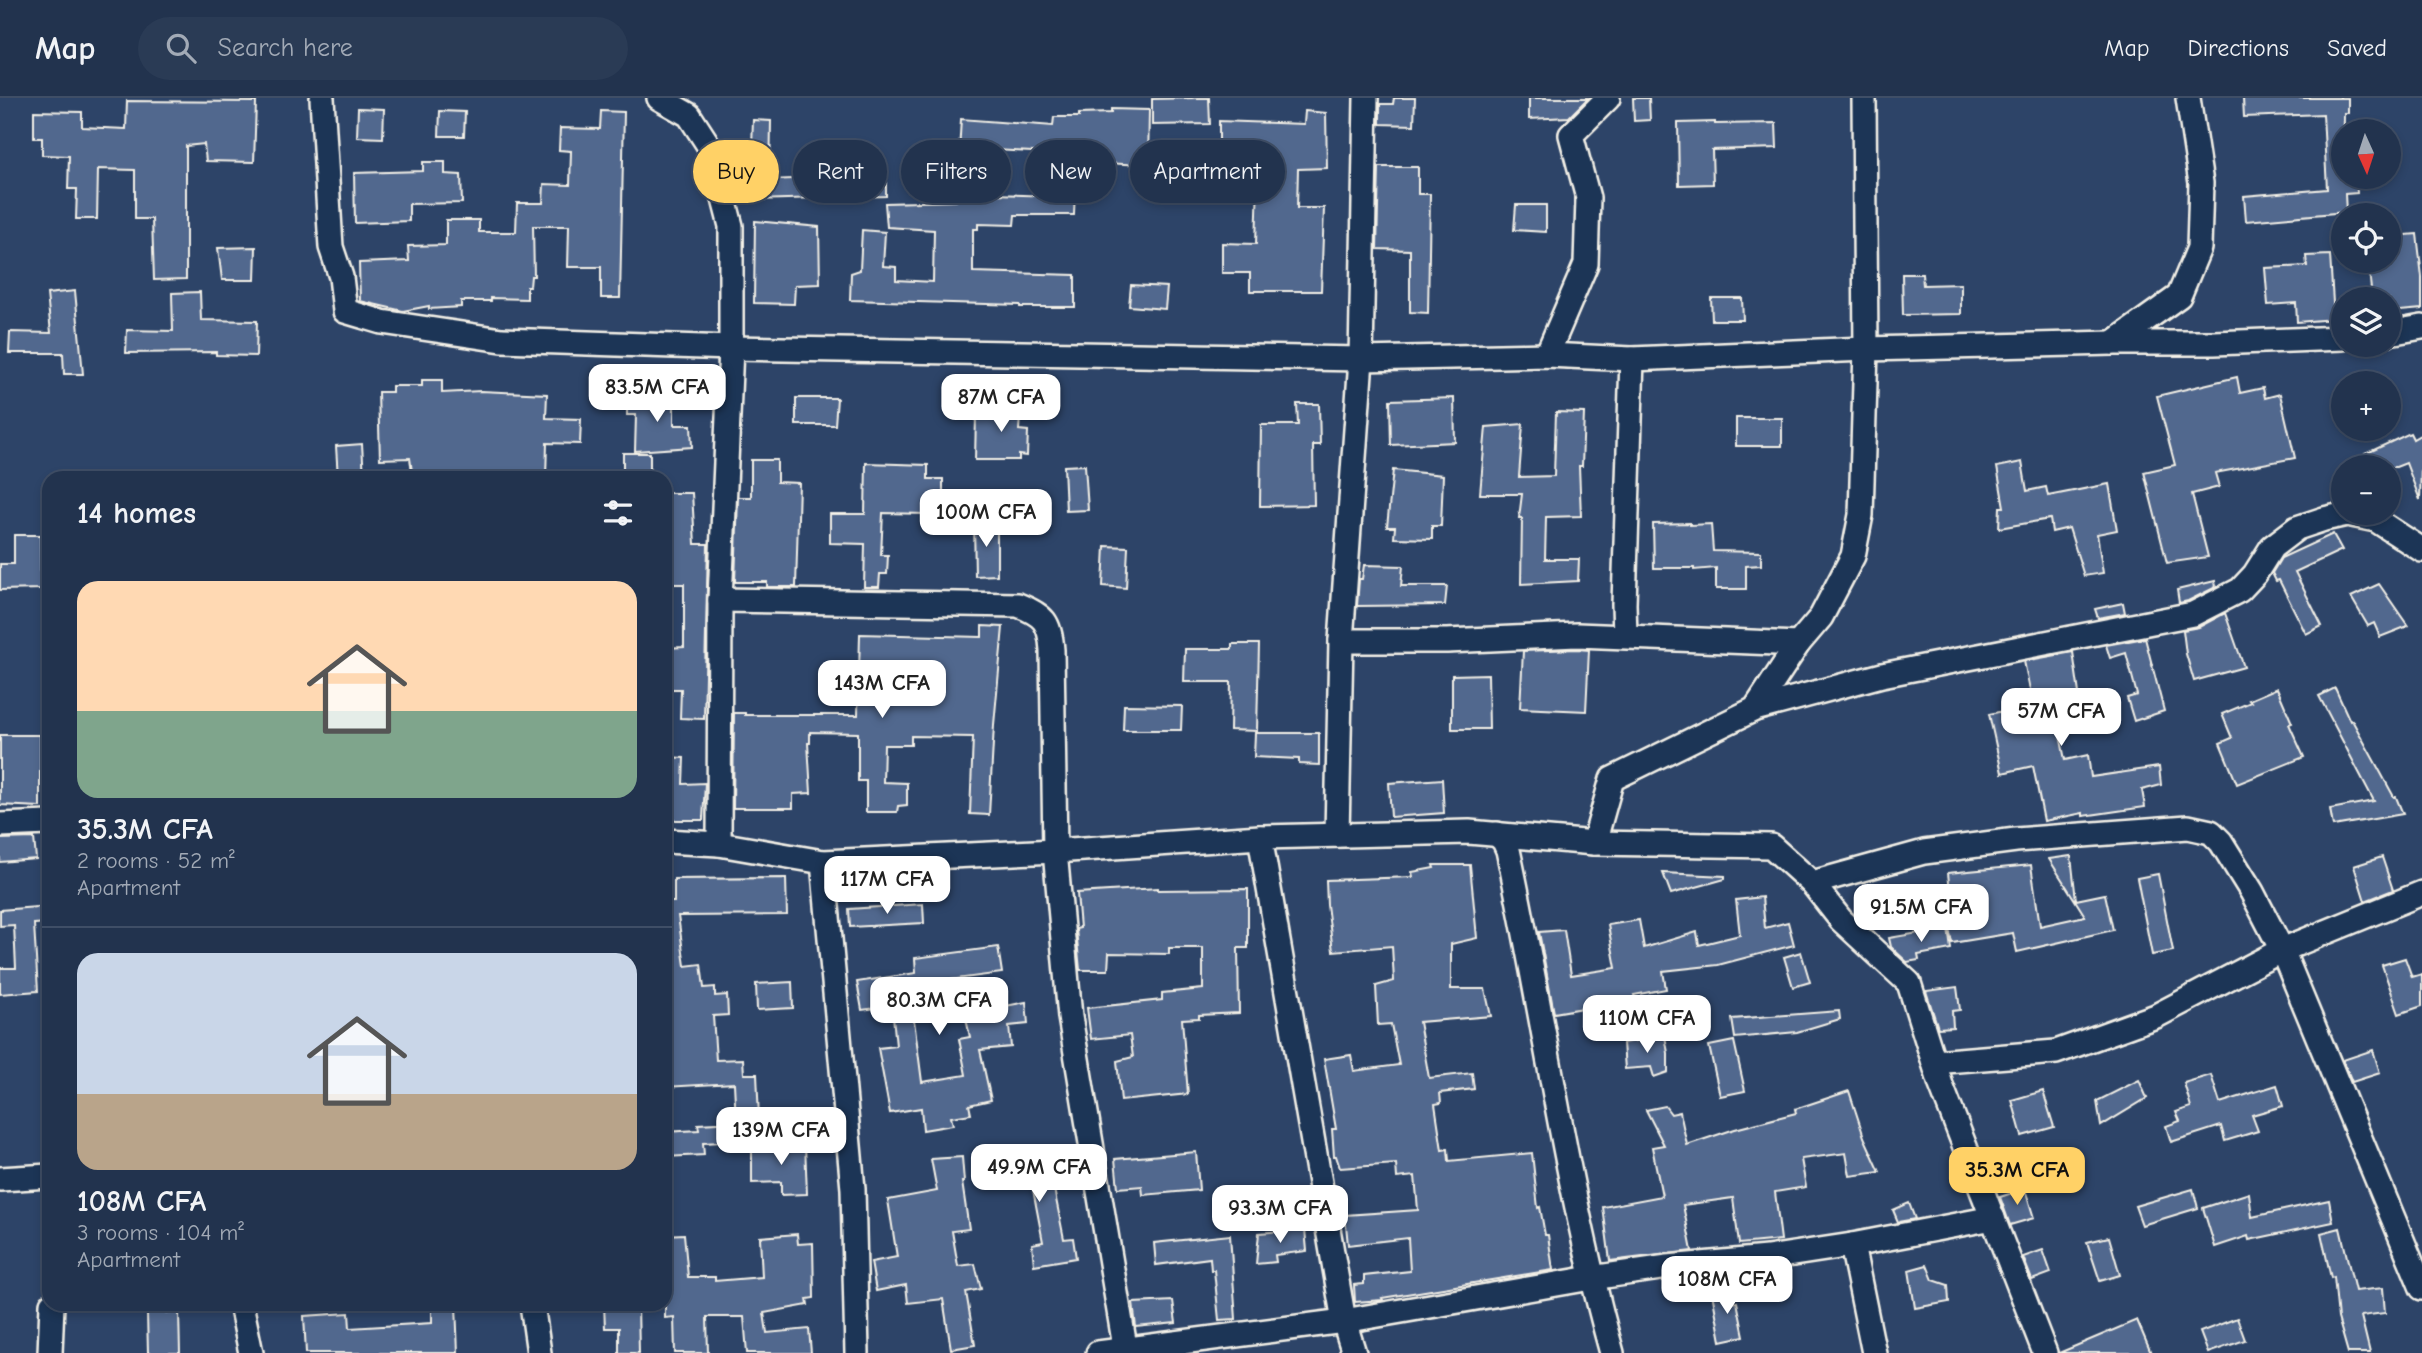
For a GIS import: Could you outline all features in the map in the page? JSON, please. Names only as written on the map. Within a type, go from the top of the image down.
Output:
[{"type":"street","points":[[322,98],[331,247],[341,277],[345,311],[382,322],[502,340],[730,348],[1361,359],[1547,355],[1632,359],[1866,349],[2331,338]]},
{"type":"street","points":[[659,98],[689,115],[711,149],[731,226],[730,348],[720,600],[719,844]]},
{"type":"street","points":[[1337,835],[1341,641],[1361,359],[1366,98]]},
{"type":"street","points":[[1547,355],[1586,264],[1587,198],[1571,135],[1608,98]]},
{"type":"street","points":[[1755,709],[1798,644],[1821,617],[1853,556],[1861,515],[1866,349],[1864,98]]},
{"type":"street","points":[[2113,343],[2179,296],[2200,248],[2201,183],[2188,98]]},
{"type":"street","points":[[2401,331],[2422,327]]},
{"type":"street","points":[[1625,636],[1632,359]]},
{"type":"street","points":[[1594,843],[1612,779],[1755,709],[1882,675],[2193,614],[2240,590],[2255,574],[2272,547],[2297,528],[2324,519],[2347,514],[2376,520],[2422,550]]},
{"type":"street","points":[[720,600],[1018,605],[1034,611],[1046,621],[1051,635],[1055,851],[1070,1017],[1125,1351]]},
{"type":"street","points":[[1341,641],[1447,641],[1577,635],[1798,644]]},
{"type":"street","points":[[0,825],[42,823]]},
{"type":"street","points":[[1812,883],[1924,852],[2016,841],[2188,827],[2211,832],[2235,862],[2282,950],[2422,1288]]},
{"type":"street","points":[[672,841],[719,844],[823,862],[1055,851],[1260,837],[1477,832],[1594,843],[1771,846],[1812,883],[1841,920],[1909,982],[1934,1062],[2045,1353]]},
{"type":"street","points":[[1497,834],[1508,850],[1513,872],[1591,1278],[1612,1353]]},
{"type":"street","points":[[1260,837],[1344,1321],[1353,1353]]},
{"type":"street","points":[[823,862],[853,1189],[857,1353]]},
{"type":"street","points":[[1934,1062],[2056,1052],[2156,1016],[2282,950],[2422,893]]},
{"type":"street","points":[[0,1179],[42,1176]]},
{"type":"street","points":[[1098,1353],[1344,1321],[1591,1278],[1766,1258],[1993,1219]]},
{"type":"street","points":[[1852,1245],[1874,1353]]},
{"type":"street","points":[[50,1353],[52,1311]]},
{"type":"street","points":[[242,1311],[251,1353]]},
{"type":"street","points":[[533,1311],[539,1353]]},
{"type":"building","points":[[1209,98],[1210,124],[1152,125],[1152,99]]},
{"type":"building","points":[[1394,98],[1415,98],[1414,125],[1380,124],[1380,104],[1393,104]]},
{"type":"building","points":[[1529,98],[1588,98],[1569,117],[1529,119]]},
{"type":"building","points":[[1633,98],[1649,98],[1650,120],[1634,121]]},
{"type":"building","points":[[2243,98],[2348,98],[2348,113],[2344,113],[2344,119],[2331,119],[2331,189],[2357,189],[2357,193],[2345,194],[2346,203],[2331,203],[2331,213],[2246,221],[2244,196],[2327,189],[2323,114],[2244,117]]},
{"type":"building","points":[[127,101],[256,102],[254,162],[206,161],[204,144],[186,146],[186,279],[154,280],[152,219],[135,219],[135,170],[98,169],[97,219],[76,219],[77,189],[68,189],[69,156],[42,155],[42,138],[34,138],[34,111],[82,112],[82,127],[126,129]]},
{"type":"building","points":[[358,108],[384,109],[383,138],[357,137]]},
{"type":"building","points":[[1111,109],[1149,110],[1148,140],[1130,140],[1130,164],[1116,164],[1116,140],[1025,140],[1025,152],[1011,151],[1011,140],[960,140],[961,119],[1053,126],[1054,117],[1079,117],[1079,114],[1111,113]]},
{"type":"building","points":[[440,111],[465,112],[464,136],[439,136]]},
{"type":"building","points":[[601,111],[624,112],[620,298],[601,298],[601,267],[568,267],[569,226],[533,226],[534,276],[531,276],[530,287],[527,287],[527,299],[491,298],[491,301],[461,301],[461,307],[429,309],[429,306],[403,311],[360,301],[359,263],[409,261],[408,246],[446,245],[446,220],[479,220],[479,232],[516,232],[517,203],[543,203],[544,184],[570,185],[571,151],[559,150],[560,128],[600,129]]},
{"type":"building","points":[[1305,111],[1326,113],[1327,168],[1298,169],[1297,208],[1324,208],[1321,291],[1250,291],[1250,273],[1222,273],[1222,243],[1256,244],[1257,203],[1285,203],[1285,140],[1219,140],[1219,121],[1304,124]]},
{"type":"building","points":[[753,120],[771,121],[771,140],[752,140]]},
{"type":"building","points":[[1678,123],[1776,123],[1777,148],[1712,150],[1713,184],[1679,185]]},
{"type":"building","points":[[423,162],[445,162],[445,174],[461,175],[462,203],[409,204],[409,221],[355,223],[354,173],[423,171]]},
{"type":"building","points":[[1379,167],[1418,167],[1418,194],[1430,194],[1428,313],[1410,312],[1410,250],[1377,249]]},
{"type":"building","points":[[793,179],[793,199],[779,199],[779,180]]},
{"type":"building","points":[[1011,195],[1025,195],[1025,203],[1074,203],[1074,215],[1015,215],[1014,225],[978,224],[978,229],[973,229],[973,272],[1075,275],[1075,307],[850,300],[851,273],[860,270],[862,230],[885,232],[883,266],[896,267],[896,280],[933,282],[934,230],[887,227],[887,203],[1011,203]]},
{"type":"building","points":[[1516,205],[1546,205],[1546,232],[1514,230]]},
{"type":"building","points":[[755,221],[819,227],[820,284],[795,285],[794,304],[754,303]]},
{"type":"building","points":[[2417,234],[2422,277],[2422,309],[2401,311],[2401,287],[2371,287],[2369,273],[2401,273],[2401,235]]},
{"type":"building","points":[[256,247],[255,280],[222,280],[218,248]]},
{"type":"building","points":[[2330,255],[2331,319],[2297,322],[2296,303],[2268,305],[2265,268],[2307,266],[2306,256]]},
{"type":"building","points":[[1902,274],[1922,274],[1923,285],[1961,284],[1961,314],[1903,315]]},
{"type":"building","points":[[1131,285],[1167,287],[1165,309],[1129,306]]},
{"type":"building","points":[[75,291],[83,374],[64,374],[63,353],[9,353],[10,332],[51,333],[47,294]]},
{"type":"building","points":[[200,292],[201,320],[257,321],[256,356],[216,355],[216,352],[126,353],[127,330],[173,331],[172,293]]},
{"type":"building","points":[[1711,298],[1742,298],[1743,320],[1712,320]]},
{"type":"building","points":[[2237,377],[2240,393],[2263,388],[2265,398],[2280,394],[2295,458],[2215,473],[2219,487],[2192,494],[2208,557],[2167,563],[2144,472],[2175,465],[2157,396]]},
{"type":"building","points":[[422,380],[442,380],[442,393],[481,391],[547,394],[546,418],[581,419],[580,444],[547,443],[546,471],[412,471],[410,458],[380,459],[378,392],[392,392],[392,386],[422,386]]},
{"type":"building","points":[[627,396],[674,396],[674,425],[691,425],[692,447],[635,451],[636,415],[627,415]]},
{"type":"building","points":[[796,398],[837,398],[835,425],[796,425]]},
{"type":"building","points":[[997,398],[1018,399],[1016,416],[1020,416],[1019,430],[1028,431],[1027,456],[1019,455],[1019,460],[975,460],[976,415],[996,416]]},
{"type":"building","points":[[1454,398],[1455,442],[1391,445],[1390,400]]},
{"type":"building","points":[[1297,404],[1319,404],[1320,445],[1313,445],[1314,505],[1260,506],[1261,425],[1298,425]]},
{"type":"building","points":[[1556,412],[1584,413],[1582,466],[1579,466],[1581,516],[1546,517],[1545,559],[1579,559],[1578,581],[1521,584],[1522,518],[1519,518],[1522,494],[1480,494],[1486,427],[1523,424],[1519,477],[1554,476]]},
{"type":"building","points":[[1736,418],[1782,418],[1782,446],[1736,446]]},
{"type":"building","points":[[2410,433],[2413,439],[2422,434],[2420,500],[2406,463],[2401,465],[2401,455],[2365,454],[2393,441],[2401,441],[2401,437]]},
{"type":"building","points":[[362,444],[364,471],[338,471],[336,446]]},
{"type":"building","points":[[623,453],[650,453],[650,471],[623,471]]},
{"type":"building","points":[[751,460],[777,460],[777,482],[799,483],[796,587],[767,587],[767,582],[735,582],[738,497],[751,497]]},
{"type":"building","points":[[2022,462],[2027,491],[2046,487],[2048,496],[2109,484],[2117,530],[2097,534],[2103,573],[2084,576],[2069,528],[2052,532],[2050,519],[1999,528],[2000,507],[2004,507],[1997,467]]},
{"type":"building","points":[[866,463],[928,465],[928,479],[943,479],[943,498],[928,497],[927,514],[883,513],[881,555],[888,555],[887,574],[880,574],[879,587],[864,587],[865,544],[830,543],[830,514],[865,514]]},
{"type":"building","points":[[1085,465],[1088,510],[1066,511],[1064,466]]},
{"type":"building","points":[[1393,470],[1443,475],[1441,526],[1432,526],[1432,539],[1394,538],[1395,527],[1387,527]]},
{"type":"building","points":[[672,493],[692,493],[695,544],[708,544],[704,719],[680,718],[681,689],[672,689],[672,648],[684,647],[684,584],[672,584]]},
{"type":"building","points":[[974,522],[997,522],[997,575],[975,576]]},
{"type":"building","points":[[1653,524],[1711,524],[1713,551],[1761,552],[1761,565],[1746,566],[1746,589],[1716,589],[1716,568],[1654,568]]},
{"type":"building","points":[[2333,534],[2342,550],[2295,572],[2322,626],[2306,634],[2279,580],[2276,581],[2272,573],[2281,558]]},
{"type":"building","points":[[14,535],[40,535],[41,589],[0,590],[0,564],[14,564]]},
{"type":"building","points":[[1105,546],[1128,547],[1126,588],[1103,586]]},
{"type":"building","points":[[1364,565],[1403,566],[1401,586],[1447,586],[1445,605],[1357,606],[1359,579],[1362,579]]},
{"type":"building","points":[[2215,581],[2216,587],[2179,603],[2177,590]]},
{"type":"building","points":[[2379,584],[2408,626],[2380,637],[2374,623],[2368,626],[2351,597]]},
{"type":"building","points":[[2123,603],[2125,613],[2098,618],[2095,609]]},
{"type":"building","points":[[2225,613],[2244,667],[2194,681],[2186,654],[2183,630],[2199,627]]},
{"type":"building","points":[[982,626],[1003,627],[989,815],[970,814],[973,737],[911,736],[911,745],[884,745],[883,782],[907,783],[907,805],[898,806],[897,812],[866,812],[866,781],[858,781],[858,733],[810,732],[808,743],[811,793],[793,794],[793,808],[733,808],[734,713],[858,715],[860,634],[982,637]]},
{"type":"building","points":[[2145,638],[2164,711],[2134,721],[2127,698],[2137,695],[2126,653],[2110,658],[2106,645]]},
{"type":"building","points":[[1232,644],[1259,644],[1257,731],[1230,730],[1231,682],[1184,682],[1185,649],[1232,649]]},
{"type":"building","points":[[1589,650],[1586,711],[1520,708],[1523,651]]},
{"type":"building","points":[[2073,652],[2083,721],[2058,725],[2065,760],[2088,755],[2091,777],[2159,767],[2161,785],[2142,790],[2145,807],[2083,816],[2083,813],[2044,821],[2033,766],[2002,773],[1989,714],[2033,705],[2024,661]]},
{"type":"building","points":[[1488,674],[1489,729],[1452,729],[1452,675]]},
{"type":"building","points":[[2277,688],[2304,757],[2237,784],[2220,743],[2232,738],[2222,714]]},
{"type":"building","points":[[2335,688],[2350,721],[2352,720],[2396,797],[2403,814],[2333,826],[2330,809],[2374,801],[2319,696]]},
{"type":"building","points":[[1124,705],[1182,706],[1181,730],[1123,730]]},
{"type":"building","points":[[1255,733],[1319,733],[1319,765],[1299,764],[1299,759],[1254,757]]},
{"type":"building","points":[[0,735],[40,735],[40,807],[0,805]]},
{"type":"building","points":[[672,757],[684,758],[683,784],[705,783],[703,820],[672,820]]},
{"type":"building","points":[[1442,779],[1444,813],[1391,817],[1389,783]]},
{"type":"building","points":[[34,838],[36,859],[0,862],[0,839]]},
{"type":"building","points":[[2071,856],[2076,900],[2105,894],[2113,930],[2017,952],[2013,933],[1952,943],[1947,920],[1953,919],[1948,873],[2031,865],[2040,926],[2085,916],[2049,859]]},
{"type":"building","points":[[2382,857],[2393,890],[2365,901],[2354,866]]},
{"type":"building","points":[[1433,865],[1470,865],[1477,938],[1451,944],[1451,989],[1485,989],[1491,1016],[1419,1022],[1429,1078],[1472,1073],[1474,1089],[1440,1093],[1441,1103],[1435,1104],[1442,1150],[1448,1149],[1449,1161],[1532,1153],[1538,1208],[1540,1207],[1545,1235],[1548,1235],[1553,1270],[1382,1298],[1383,1300],[1355,1302],[1354,1285],[1364,1284],[1364,1276],[1410,1271],[1408,1238],[1348,1245],[1345,1215],[1418,1210],[1415,1176],[1397,1178],[1396,1164],[1340,1168],[1334,1156],[1332,1129],[1336,1129],[1324,1059],[1351,1055],[1354,1071],[1399,1065],[1391,1024],[1378,1025],[1376,986],[1394,981],[1392,946],[1333,951],[1326,880],[1413,877],[1412,872],[1434,868]]},
{"type":"building","points":[[1663,873],[1725,876],[1725,879],[1671,894]]},
{"type":"building","points":[[2158,874],[2173,951],[2152,955],[2137,878]]},
{"type":"building","points":[[786,878],[787,915],[678,916],[685,966],[701,964],[704,988],[715,987],[715,996],[727,995],[728,1015],[713,1016],[716,1060],[743,1059],[744,1074],[757,1074],[760,1140],[703,1143],[704,1155],[672,1157],[672,1132],[699,1130],[698,1124],[736,1122],[734,1083],[672,1087],[674,879]]},
{"type":"building","points":[[1158,888],[1248,889],[1248,948],[1238,948],[1239,1013],[1199,1015],[1199,1018],[1182,1019],[1188,1094],[1121,1101],[1117,1061],[1133,1057],[1130,1035],[1091,1039],[1087,1008],[1162,1000],[1162,993],[1203,989],[1203,948],[1169,948],[1169,954],[1109,953],[1108,970],[1080,970],[1076,929],[1080,928],[1077,893]]},
{"type":"building","points":[[1762,897],[1765,928],[1788,922],[1794,945],[1718,965],[1663,971],[1666,989],[1634,995],[1636,1002],[1612,1006],[1612,1003],[1554,1013],[1539,932],[1564,930],[1571,975],[1616,968],[1608,925],[1639,920],[1644,948],[1697,932],[1699,945],[1740,935],[1736,900]]},
{"type":"building","points":[[923,904],[924,923],[850,927],[849,909]]},
{"type":"building","points":[[42,907],[42,923],[34,924],[38,991],[0,994],[0,968],[16,968],[14,925],[0,926],[0,910]]},
{"type":"building","points":[[1948,928],[1951,949],[1918,955],[1919,960],[1907,962],[1891,947],[1889,938]]},
{"type":"building","points":[[998,947],[1002,973],[918,984],[922,1019],[914,1020],[922,1082],[966,1075],[959,1039],[970,1037],[965,1014],[1026,1002],[1028,1024],[1009,1026],[1011,1047],[980,1050],[991,1100],[969,1105],[971,1114],[951,1117],[953,1125],[923,1130],[921,1108],[890,1113],[878,1048],[896,1046],[892,1006],[862,1010],[857,982],[916,973],[915,958]]},
{"type":"building","points":[[1801,952],[1810,982],[1793,987],[1784,957]]},
{"type":"building","points":[[2405,958],[2412,977],[2422,974],[2422,1006],[2399,1014],[2382,965]]},
{"type":"building","points":[[792,982],[793,1008],[757,1010],[756,984]]},
{"type":"building","points":[[1957,987],[1960,1010],[1952,1011],[1953,1027],[1938,1028],[1926,991]]},
{"type":"building","points":[[1839,1011],[1840,1019],[1797,1032],[1735,1038],[1732,1019]]},
{"type":"building","points":[[1665,1036],[1668,1072],[1654,1077],[1651,1067],[1625,1069],[1623,1043]]},
{"type":"building","points":[[1734,1041],[1745,1091],[1720,1096],[1709,1046]]},
{"type":"building","points":[[2373,1050],[2380,1073],[2352,1082],[2343,1060]]},
{"type":"building","points":[[2211,1075],[2220,1103],[2277,1085],[2283,1106],[2252,1115],[2258,1131],[2225,1141],[2221,1126],[2171,1142],[2166,1126],[2180,1121],[2176,1112],[2191,1107],[2184,1083]]},
{"type":"building","points":[[2139,1080],[2147,1098],[2101,1126],[2097,1101]]},
{"type":"building","points":[[1849,1091],[1864,1137],[1880,1172],[1850,1176],[1846,1153],[1801,1159],[1806,1187],[1775,1192],[1781,1240],[1739,1244],[1733,1198],[1683,1205],[1692,1251],[1610,1261],[1603,1207],[1662,1196],[1652,1147],[1664,1145],[1646,1110],[1665,1106],[1671,1114],[1680,1112],[1687,1145],[1796,1113],[1795,1109]]},
{"type":"building","points":[[2043,1091],[2054,1127],[2022,1136],[2012,1100]]},
{"type":"building","points":[[805,1144],[807,1194],[781,1195],[781,1182],[752,1183],[752,1146]]},
{"type":"building","points":[[1029,1146],[1030,1168],[1049,1164],[1064,1239],[1073,1238],[1076,1258],[1034,1265],[1032,1244],[1043,1242],[1031,1179],[997,1181],[995,1154],[1013,1153],[1012,1147]]},
{"type":"building","points":[[1196,1152],[1199,1190],[1143,1195],[1142,1186],[1118,1188],[1115,1159]]},
{"type":"building","points":[[962,1157],[962,1182],[969,1229],[952,1231],[958,1266],[975,1264],[981,1289],[966,1292],[975,1345],[951,1349],[943,1299],[908,1303],[906,1285],[876,1291],[871,1262],[897,1257],[888,1200],[937,1191],[931,1159]]},
{"type":"building","points":[[2025,1189],[2034,1218],[2010,1225],[2000,1197]]},
{"type":"building","points":[[2193,1189],[2198,1208],[2142,1225],[2135,1206]]},
{"type":"building","points":[[2249,1193],[2252,1217],[2329,1200],[2333,1222],[2249,1240],[2248,1236],[2215,1247],[2203,1208]]},
{"type":"building","points":[[1909,1203],[1915,1219],[1898,1222],[1893,1210]]},
{"type":"building","points":[[2340,1228],[2355,1291],[2383,1288],[2385,1313],[2361,1316],[2370,1353],[2348,1353],[2338,1318],[2334,1277],[2331,1278],[2321,1233]]},
{"type":"building","points":[[1305,1229],[1307,1251],[1275,1255],[1276,1262],[1256,1264],[1259,1233]]},
{"type":"building","points":[[684,1234],[688,1277],[715,1277],[715,1281],[762,1277],[760,1237],[797,1234],[798,1244],[813,1243],[814,1298],[807,1299],[808,1305],[764,1313],[767,1333],[809,1329],[811,1353],[747,1353],[744,1317],[707,1317],[708,1353],[675,1353],[674,1317],[665,1318],[665,1311],[672,1311],[672,1235]]},
{"type":"building","points":[[1230,1235],[1236,1319],[1219,1320],[1214,1270],[1211,1270],[1210,1258],[1156,1265],[1154,1243]]},
{"type":"building","points":[[2109,1237],[2120,1275],[2100,1281],[2087,1242]]},
{"type":"building","points":[[2043,1250],[2051,1273],[2032,1280],[2023,1257]]},
{"type":"building","points":[[1927,1265],[1933,1280],[1948,1285],[1949,1302],[1915,1308],[1909,1270]]},
{"type":"building","points":[[1728,1289],[1732,1303],[1737,1302],[1744,1336],[1721,1341],[1712,1293]]},
{"type":"building","points":[[1173,1301],[1176,1323],[1136,1327],[1133,1303]]},
{"type":"building","points":[[432,1311],[456,1311],[458,1353],[306,1353],[304,1316],[349,1313],[350,1328],[432,1323]]},
{"type":"building","points":[[604,1311],[638,1311],[639,1353],[619,1353],[619,1328],[605,1328]]},
{"type":"building","points":[[179,1312],[180,1353],[148,1353],[147,1313]]},
{"type":"building","points":[[2237,1318],[2245,1340],[2208,1353],[2200,1332]]},
{"type":"building","points":[[2137,1320],[2151,1353],[2059,1353]]}]
